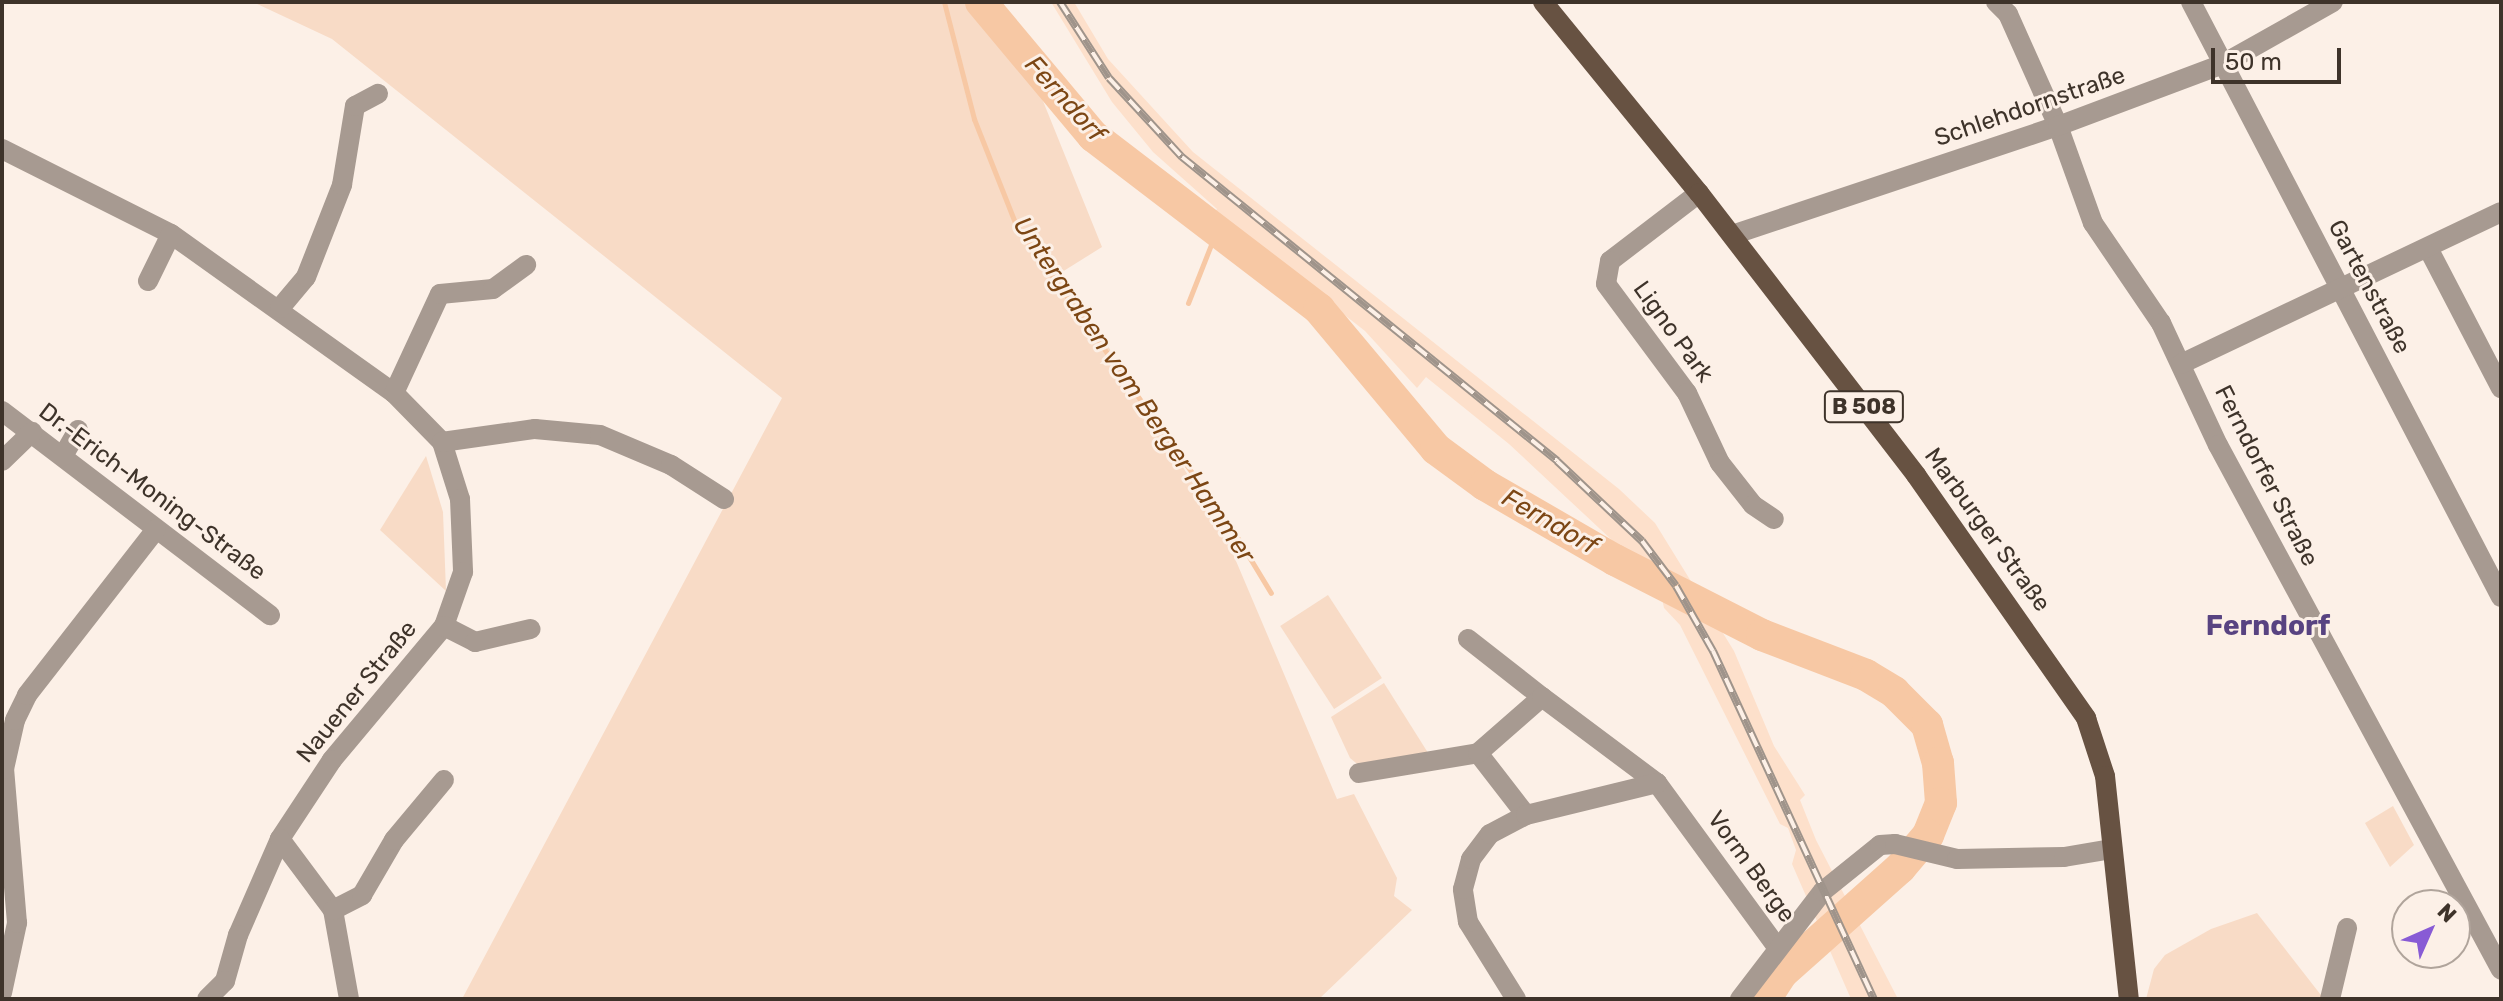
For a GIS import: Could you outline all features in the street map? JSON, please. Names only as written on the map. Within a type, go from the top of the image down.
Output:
[{"type":"main road","name":"Marburger Straße","points":[[1543,2],[1699,193],[1925,488],[2086,718],[2105,776],[2129,999]]},
{"type":"street","name":"Ferndorfer Straße","points":[[1996,2],[2008,14],[2058,126],[2093,223],[2161,323],[2218,445],[2501,970]]},
{"type":"street","name":"Gartenstraße","points":[[2191,2],[2501,597]]},
{"type":"street","name":"Schlehdornstraße","points":[[1732,235],[2058,126],[2223,64],[2333,2]]},
{"type":"street","points":[[280,308],[306,277],[342,185],[355,106],[378,94]]},
{"type":"street","name":"Nauener Straße","points":[[2,149],[171,234],[280,308],[394,393],[442,442],[460,499],[465,539],[463,572],[444,626],[332,760],[280,839],[238,935],[230,990],[207,999]]},
{"type":"street","name":"Ligno Park","points":[[1699,193],[1610,261],[1606,284],[1687,393],[1720,463],[1753,505],[1774,519]]},
{"type":"street","points":[[2181,364],[2501,212]]},
{"type":"street","points":[[148,281],[171,234]]},
{"type":"street","points":[[2428,248],[2501,388]]},
{"type":"street","points":[[394,393],[440,294],[493,289],[526,265]]},
{"type":"street","name":"Dr.-Erich-Moning-Straße","points":[[2,411],[270,615]]},
{"type":"street","points":[[442,442],[535,429],[600,435],[671,465],[724,499]]},
{"type":"street","points":[[63,456],[78,430]]},
{"type":"street","points":[[2,461],[32,432]]},
{"type":"street","points":[[2,993],[17,923],[4,769],[15,720],[27,695],[156,529]]},
{"type":"street","points":[[444,626],[475,642],[531,629]]},
{"type":"street","name":"Vorm Berge","points":[[1468,639],[1657,783],[1777,947],[1823,891],[1880,845],[1895,844],[1957,859],[2064,857],[2112,849]]},
{"type":"street","points":[[1359,773],[1478,753],[1542,697]]},
{"type":"street","points":[[1478,753],[1526,815]]},
{"type":"street","points":[[333,910],[362,895],[394,840],[444,780]]},
{"type":"street","points":[[1516,999],[1468,922],[1463,889],[1471,859],[1490,834],[1526,815],[1657,783]]},
{"type":"street","points":[[280,839],[333,910],[349,999]]},
{"type":"street","points":[[2330,999],[2347,928]]},
{"type":"street","points":[[1740,999],[1777,947]]},
{"type":"shaded area","points":[[253,2],[1003,2],[1102,247],[1062,272],[1225,535],[1337,799],[1354,794],[1397,878],[1394,896],[1412,910],[1319,999],[462,999],[782,398],[332,39]]},
{"type":"shaded area","points":[[1051,2],[1074,2],[1108,59],[1193,152],[1619,489],[1655,523],[1734,651],[1774,746],[1805,795],[1800,800],[1816,840],[1898,999],[1851,999],[1792,864],[1796,850],[1788,828],[1780,824],[1680,625],[1664,608],[1659,584],[1509,444],[1426,377],[1417,388],[1365,331],[1214,213],[1217,209],[1153,152],[1112,102]]},
{"type":"shaded area","points":[[426,456],[443,512],[446,591],[380,530]]},
{"type":"shaded area","points":[[1328,595],[1382,678],[1334,709],[1280,626]]},
{"type":"shaded area","points":[[1384,683],[1430,756],[1362,768],[1350,758],[1331,717]]},
{"type":"shaded area","points":[[2393,806],[2414,845],[2390,867],[2365,823]]},
{"type":"shaded area","points":[[2257,913],[2324,999],[2146,999],[2154,969],[2165,955],[2211,929]]},
{"type":"waterway","name":"Untergraben vom Berger Hammer","points":[[944,2],[974,119],[1016,225],[1231,527],[1271,593]]},
{"type":"waterway","name":"Ferndorf","points":[[981,2],[1093,136],[1319,309],[1436,449],[1485,485],[1615,560],[1762,635],[1866,675],[1894,692],[1927,725],[1938,763],[1941,803],[1928,835],[1900,868],[1782,973],[1765,999]]},
{"type":"waterway","points":[[1188,303],[1212,242],[1210,223]]},
{"type":"railway","points":[[1060,2],[1109,78],[1182,157],[1557,461],[1642,541],[1676,586],[1713,651],[1874,999]]},
{"type":"district","name":"Ferndorf","points":[[2268,626]]}]
